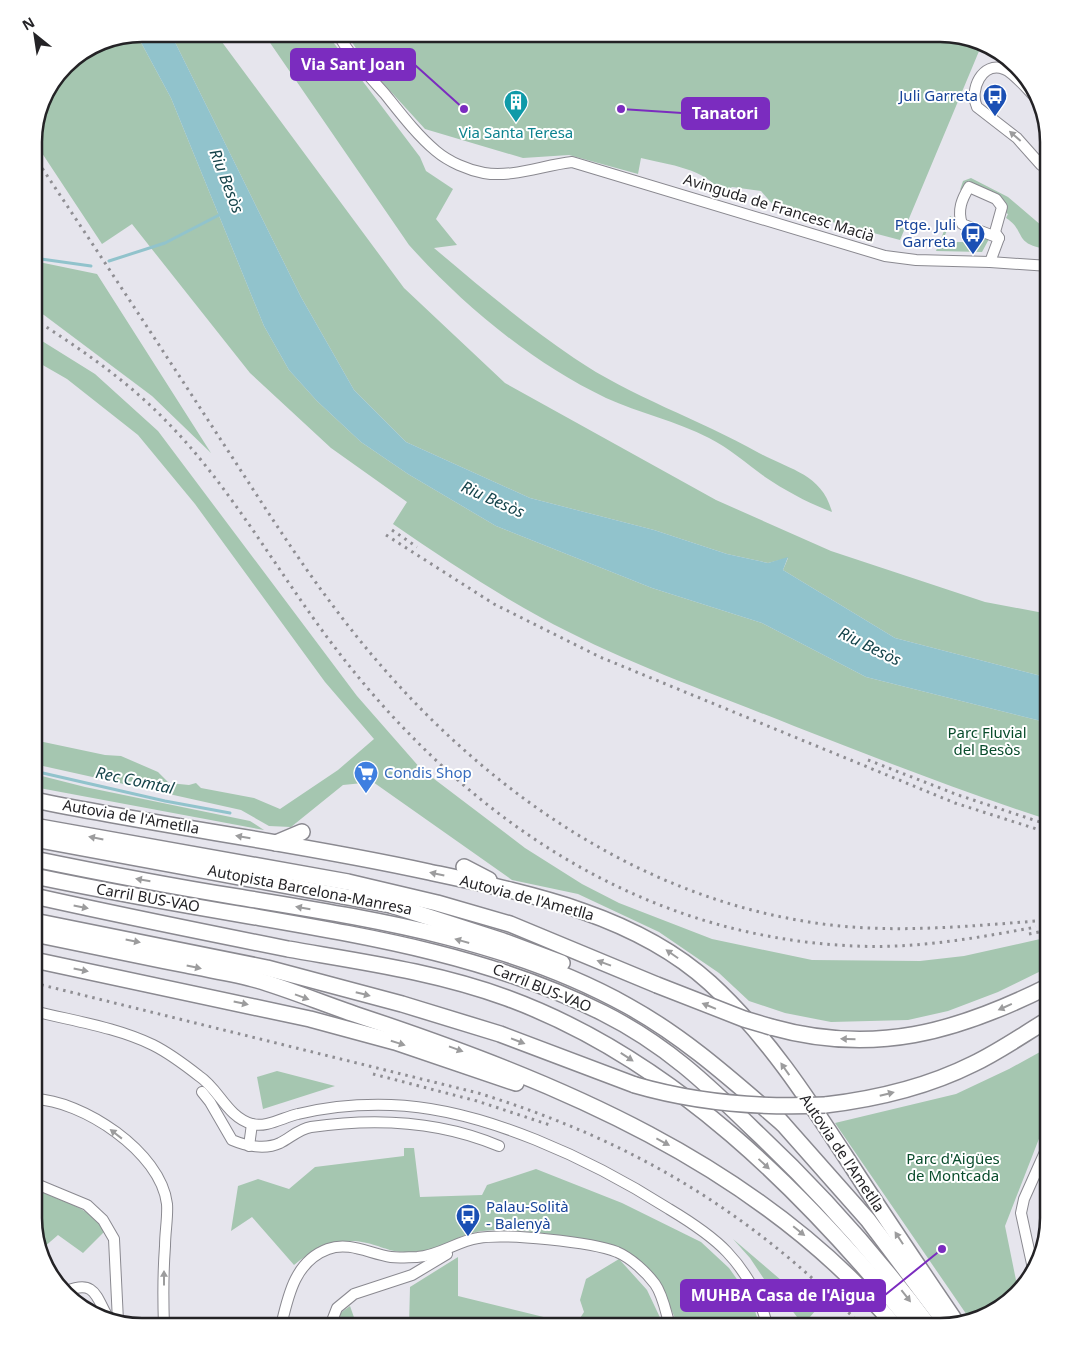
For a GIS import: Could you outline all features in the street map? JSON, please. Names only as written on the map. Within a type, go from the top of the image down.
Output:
[{"type":"highway","name":"Autovia de l'Ametlla","points":[[42,801],[402,866],[517,893],[579,910],[632,932],[664,949],[710,983],[775,1055],[824,1123],[953,1317]]},
{"type":"highway","points":[[42,828],[394,892],[510,924],[584,956],[736,1016],[803,1035],[836,1039],[910,1036],[936,1031],[982,1017],[1040,990]]},
{"type":"highway","points":[[276,843],[302,832]]},
{"type":"highway","name":"Autopista Barcelona-Manresa","points":[[42,841],[455,918],[584,956]]},
{"type":"highway","points":[[42,861],[380,922],[451,938],[512,956],[564,975],[626,1004],[667,1029],[720,1069],[783,1124]]},
{"type":"highway","points":[[464,867],[517,893]]},
{"type":"highway","name":"Carril BUS-VAO","points":[[42,878],[363,936],[466,960],[538,984],[604,1013],[654,1043],[692,1070],[826,1202],[874,1256],[923,1318]]},
{"type":"highway","points":[[42,883],[66,891],[206,924],[290,949]]},
{"type":"highway","points":[[42,898],[290,949],[382,965],[453,981],[556,1018],[623,1055],[669,1086],[728,1132],[811,1209],[857,1258],[907,1318]]},
{"type":"highway","points":[[388,904],[530,950],[580,972],[623,994],[666,1020],[715,1056],[783,1124],[868,1220],[941,1318]]},
{"type":"highway","points":[[42,923],[267,968],[469,1024],[635,1085],[675,1096],[719,1102],[775,1106],[825,1105],[871,1098],[935,1080],[990,1056],[1040,1025]]},
{"type":"highway","points":[[42,936],[256,980],[491,1062],[536,1080],[693,1158],[734,1183],[780,1215],[833,1261],[887,1318]]},
{"type":"highway","points":[[42,962],[254,1005],[362,1032],[489,1073],[619,1121]]},
{"type":"highway","points":[[256,980],[298,977]]},
{"type":"highway","points":[[692,1070],[760,1126],[805,1167],[924,1294]]},
{"type":"street","name":"Avinguda de Francesc Macià","points":[[344,43],[415,130],[437,152],[460,166],[485,173],[515,172],[572,162],[885,256],[916,260],[1040,265]]},
{"type":"street","points":[[1023,85],[1006,69],[997,68],[985,72],[977,80],[974,100],[977,107],[1017,138],[1040,164]]},
{"type":"street","points":[[969,187],[996,199],[1002,207],[995,232],[999,238],[962,224],[960,217],[961,200],[969,187]]},
{"type":"street","points":[[990,262],[999,238]]},
{"type":"street","points":[[42,1013],[113,1030],[153,1046],[202,1077],[234,1114],[252,1124],[266,1124],[298,1114],[351,1107],[390,1105],[427,1108],[484,1122],[536,1141],[592,1165],[642,1192],[706,1235],[726,1251],[738,1266],[760,1301],[765,1318]]},
{"type":"street","points":[[202,1092],[232,1140],[249,1146],[279,1143],[308,1128],[383,1124],[439,1127],[499,1146]]},
{"type":"street","points":[[42,1099],[59,1102],[99,1121],[135,1149],[155,1173],[167,1204],[163,1273],[164,1318]]},
{"type":"street","points":[[249,1146],[252,1124]]},
{"type":"street","points":[[1031,1260],[1021,1212],[1024,1199],[1040,1167]]},
{"type":"street","points":[[42,1186],[87,1205],[98,1213],[103,1220],[114,1239],[118,1314]]},
{"type":"street","points":[[284,1318],[289,1294],[296,1276],[305,1264],[328,1249],[342,1246],[390,1257],[410,1257],[429,1255],[478,1238],[502,1237],[558,1240],[618,1252],[632,1260],[656,1284],[667,1318]]},
{"type":"street","points":[[333,1318],[337,1308],[354,1294],[412,1275],[447,1254],[453,1248]]},
{"type":"street","points":[[72,1289],[79,1286],[88,1287],[96,1294],[105,1310]]},
{"type":"green space","name":"Parc Fluvial del Besòs","points":[[141,43],[171,98],[264,326],[289,370],[317,401],[361,442],[408,474],[496,526],[652,588],[762,623],[866,677],[1040,721],[1040,817],[857,751],[633,662],[570,633],[502,595],[447,561],[393,524],[407,502],[331,448],[250,373],[132,224],[102,244],[43,155],[43,129],[50,104],[56,92],[76,67],[104,50],[123,44]]},
{"type":"green space","points":[[175,43],[223,43],[404,288],[505,383],[716,500],[831,551],[985,602],[1040,612],[1040,676],[895,638],[783,570],[788,558],[768,563],[727,554],[654,530],[530,498],[406,442],[354,390],[301,297]]},
{"type":"green space","points":[[270,43],[334,43],[420,157],[426,171],[453,189],[436,219],[457,245],[434,248],[502,305],[596,372],[619,385],[793,469],[813,481],[821,489],[832,512],[806,501],[781,487],[731,451],[709,438],[606,398],[552,368],[525,350],[476,311],[409,245]]},
{"type":"green space","points":[[352,43],[954,43],[979,50],[900,240],[775,207],[761,191],[732,187],[722,194],[707,178],[686,169],[663,163],[641,158],[638,174],[569,155],[523,158],[425,129],[372,71]]},
{"type":"green space","points":[[971,178],[1008,197],[1040,224],[1040,248],[1025,241],[1006,218],[1008,214],[1004,212],[996,194],[978,186],[969,186],[960,190],[963,181]]},
{"type":"green space","points":[[950,216],[953,218],[944,237],[952,242],[963,242],[968,230],[989,239],[982,252],[936,251]]},
{"type":"green space","points":[[43,263],[97,274],[211,453],[152,396],[44,315]]},
{"type":"green space","points":[[43,341],[95,374],[158,431],[357,696],[421,769],[525,848],[582,884],[619,903],[712,939],[812,960],[920,961],[964,956],[1040,939],[1040,971],[998,992],[948,1011],[908,1020],[831,1022],[785,1013],[749,1001],[719,973],[659,932],[578,894],[512,880],[373,782],[343,785],[291,827],[269,826],[241,810],[42,766],[42,742],[105,755],[121,756],[158,772],[169,783],[189,785],[196,783],[201,788],[254,798],[280,809],[338,770],[374,739],[325,682],[195,504],[138,435],[67,379],[43,365]]},
{"type":"green space","points":[[42,776],[85,787],[250,821],[264,830],[42,789]]},
{"type":"green space","name":"Parc d'Aigües de Montcada","points":[[1040,1052],[1040,1136],[1005,1226],[1017,1283],[996,1301],[966,1314],[835,1123],[956,1094]]},
{"type":"green space","points":[[277,1071],[335,1086],[263,1109],[257,1077]]},
{"type":"green space","points":[[404,1148],[414,1148],[420,1197],[482,1195],[487,1185],[536,1169],[622,1203],[701,1242],[729,1268],[751,1299],[757,1318],[675,1318],[656,1279],[635,1257],[623,1250],[582,1239],[533,1232],[490,1230],[468,1234],[438,1247],[414,1252],[394,1251],[367,1243],[347,1241],[337,1242],[310,1253],[294,1265],[252,1217],[231,1231],[238,1186],[258,1179],[289,1189],[315,1167],[404,1156]]},
{"type":"green space","points":[[42,1192],[82,1210],[99,1223],[105,1231],[83,1253],[58,1235],[46,1245],[43,1231]]},
{"type":"green space","points":[[733,1239],[816,1310],[809,1318],[798,1318],[782,1297],[766,1282],[750,1258]]},
{"type":"green space","points":[[458,1257],[458,1296],[548,1318],[409,1318],[410,1287]]},
{"type":"green space","points":[[619,1259],[647,1290],[660,1318],[580,1318],[584,1312],[580,1300],[586,1279]]},
{"type":"green space","points":[[350,1306],[354,1318],[338,1318],[339,1314]]},
{"type":"water","name":"Riu Besòs","points":[[141,43],[175,43],[301,297],[354,390],[406,442],[530,498],[654,530],[727,554],[768,563],[788,557],[783,570],[895,638],[1040,676],[1040,721],[866,677],[762,623],[652,588],[496,526],[408,474],[361,442],[317,401],[289,370],[264,326],[171,98]]},
{"type":"waterway","name":"Riu Besòs","points":[[109,261],[165,243],[221,214]]},
{"type":"waterway","points":[[43,259],[91,266]]},
{"type":"waterway","name":"Rec Comtal","points":[[42,773],[165,801],[230,813]]},
{"type":"railway","points":[[43,170],[279,529],[343,619],[388,674],[438,725],[491,773],[548,816],[608,852],[672,883],[739,907],[809,922],[839,926],[899,929],[1040,921]]},
{"type":"railway","points":[[43,325],[87,354],[137,393],[191,448],[233,502],[333,645],[383,706],[438,762],[497,812],[560,856],[628,891],[699,919],[775,937],[855,946],[900,946],[969,939],[1036,927]]},
{"type":"railway","points":[[392,530],[417,547]]},
{"type":"railway","points":[[386,535],[494,604],[600,657],[955,803],[1040,830]]},
{"type":"railway","points":[[868,760],[958,795],[1040,822]]},
{"type":"railway","points":[[1029,934],[1040,932]]},
{"type":"railway","points":[[42,985],[478,1093],[587,1133],[637,1157],[685,1184],[732,1214],[820,1285],[854,1318]]},
{"type":"railway","points":[[373,1074],[477,1101],[553,1126]]},
{"type":"place","name":"Via Sant Joan","points":[[464,109]]},
{"type":"place","name":"Tanatori","points":[[621,109]]},
{"type":"place","name":"Juli Garreta","points":[[995,117]]},
{"type":"place","name":"Via Santa Teresa","points":[[516,123]]},
{"type":"place","name":"Ptge. Juli Garreta","points":[[973,255]]},
{"type":"place","name":"Condis Shop","points":[[366,794]]},
{"type":"place","name":"Palau-Solità - Balenyà","points":[[468,1237]]},
{"type":"place","name":"MUHBA Casa de l'Aigua","points":[[942,1249]]}]
